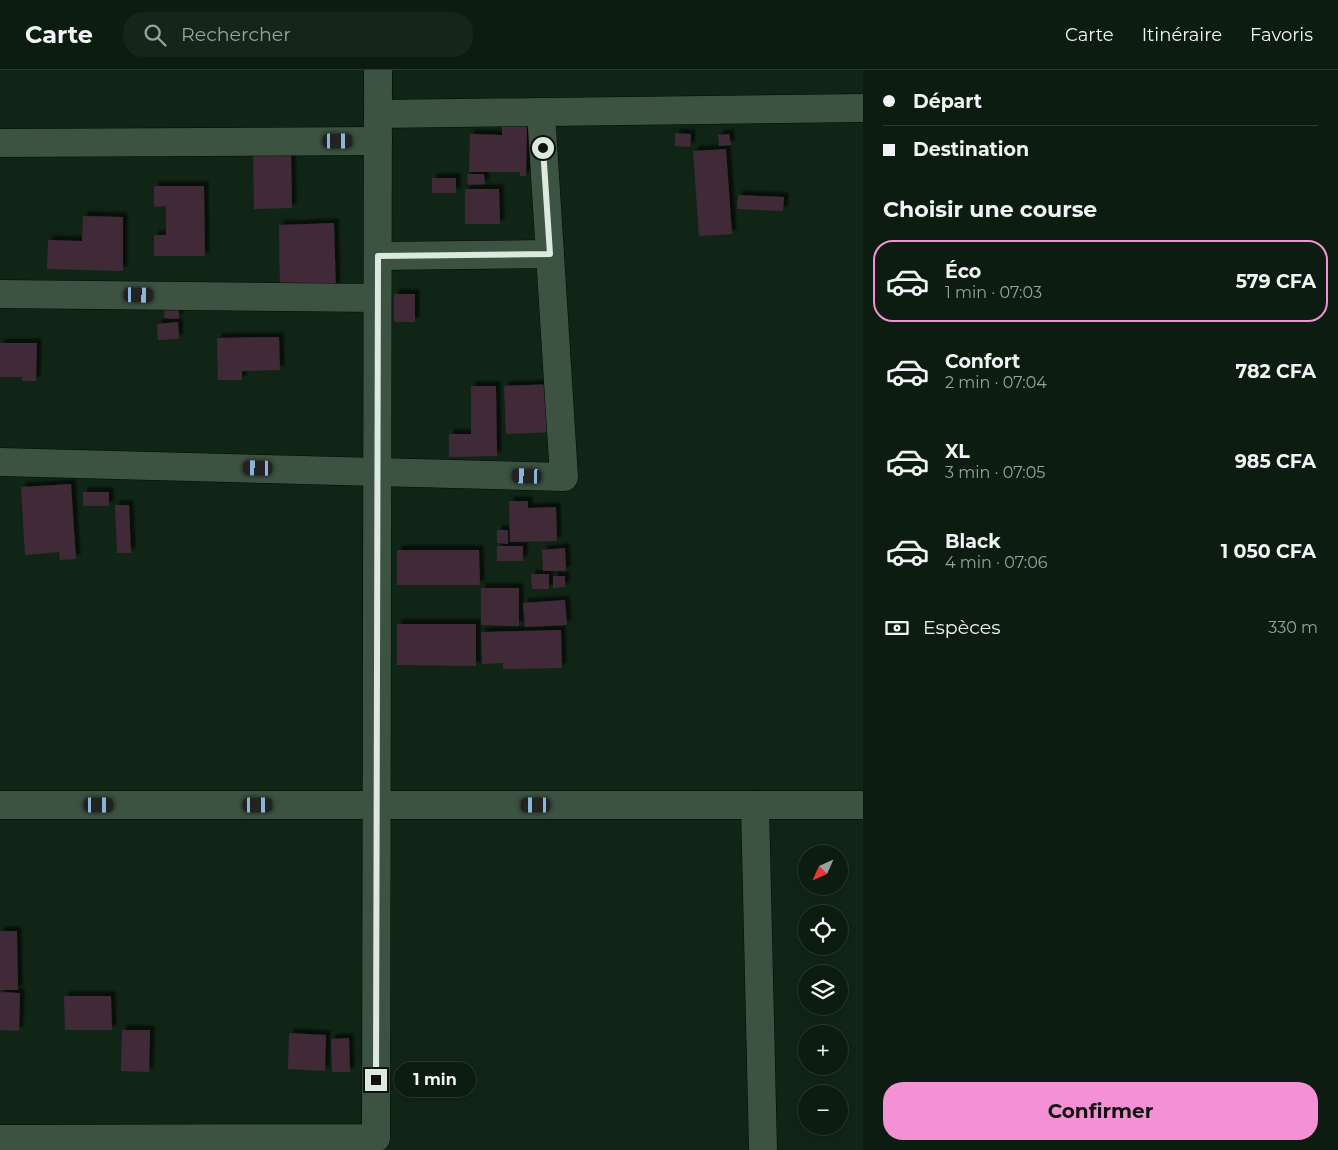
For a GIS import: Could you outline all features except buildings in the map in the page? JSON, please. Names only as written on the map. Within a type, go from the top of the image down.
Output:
[{"type":"street","points":[[0,1139],[194,1144],[357,1144],[376,1138],[378,70]]},
{"type":"street","points":[[378,114],[863,108]]},
{"type":"street","points":[[0,462],[564,476],[541,112]]},
{"type":"street","points":[[0,143],[378,141]]},
{"type":"street","points":[[378,256],[550,254]]},
{"type":"street","points":[[0,294],[377,298]]},
{"type":"street","points":[[0,805],[863,805]]},
{"type":"street","points":[[755,805],[763,1150]]},
{"type":"route","points":[[376,1080],[378,256],[550,254],[543,148]]}]
